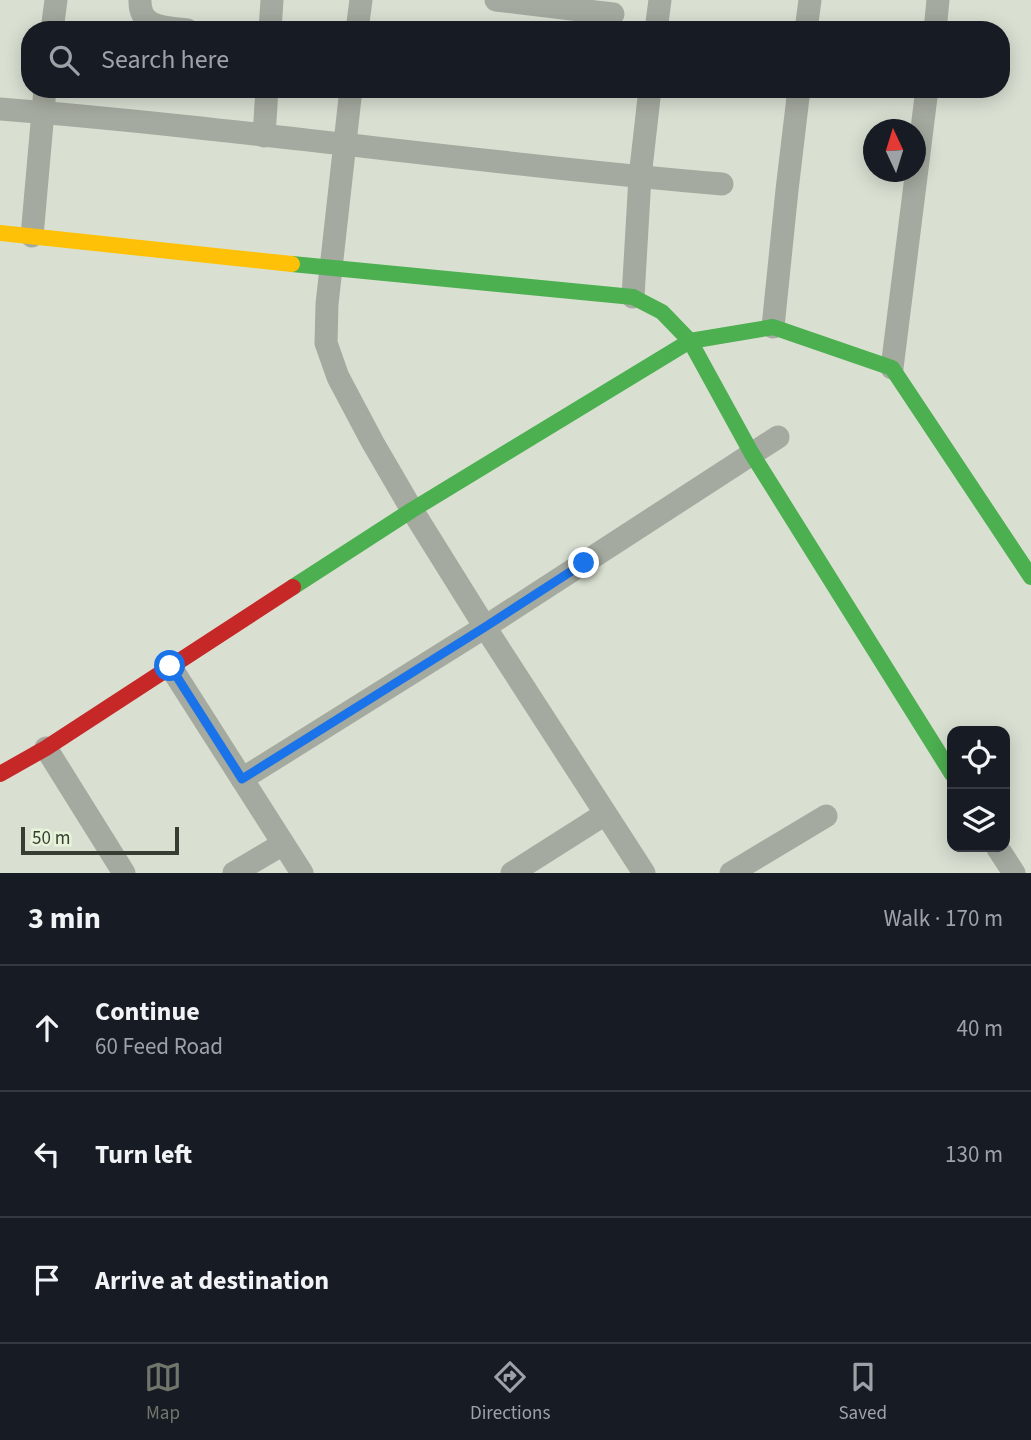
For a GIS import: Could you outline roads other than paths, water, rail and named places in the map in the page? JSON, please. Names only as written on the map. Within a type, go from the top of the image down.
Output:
[{"type":"street","points":[[53,21],[56,0]]},
{"type":"street","points":[[140,0],[140,7],[148,21]]},
{"type":"street","points":[[271,21],[272,0]]},
{"type":"street","points":[[359,21],[361,0]]},
{"type":"street","points":[[496,0],[612,14]]},
{"type":"street","points":[[657,21],[660,0]]},
{"type":"street","points":[[807,21],[810,0]]},
{"type":"street","points":[[936,21],[938,0]]},
{"type":"street","points":[[264,136],[266,98]]},
{"type":"street","points":[[350,98],[327,304],[326,343],[338,377],[412,510],[644,873]]},
{"type":"street","points":[[633,297],[640,177],[649,98]]},
{"type":"street","points":[[773,327],[798,98]]},
{"type":"street","points":[[892,368],[926,98]]},
{"type":"street","points":[[32,236],[44,101]]},
{"type":"street","points":[[0,109],[44,101],[264,136],[722,184]]},
{"type":"street","points":[[0,233],[633,297],[662,313],[690,341],[752,454],[947,766]]},
{"type":"street","points":[[0,774],[46,748],[412,510],[690,341],[773,327],[892,368],[1031,577]]},
{"type":"street","points":[[242,779],[485,627],[778,437]]},
{"type":"street","points":[[170,666],[302,873]]},
{"type":"street","points":[[46,748],[124,873]]},
{"type":"street","points":[[512,873],[606,814]]},
{"type":"street","points":[[731,873],[759,866],[826,817]]},
{"type":"street","points":[[234,873],[283,844]]},
{"type":"street","points":[[1001,852],[1014,873]]}]
